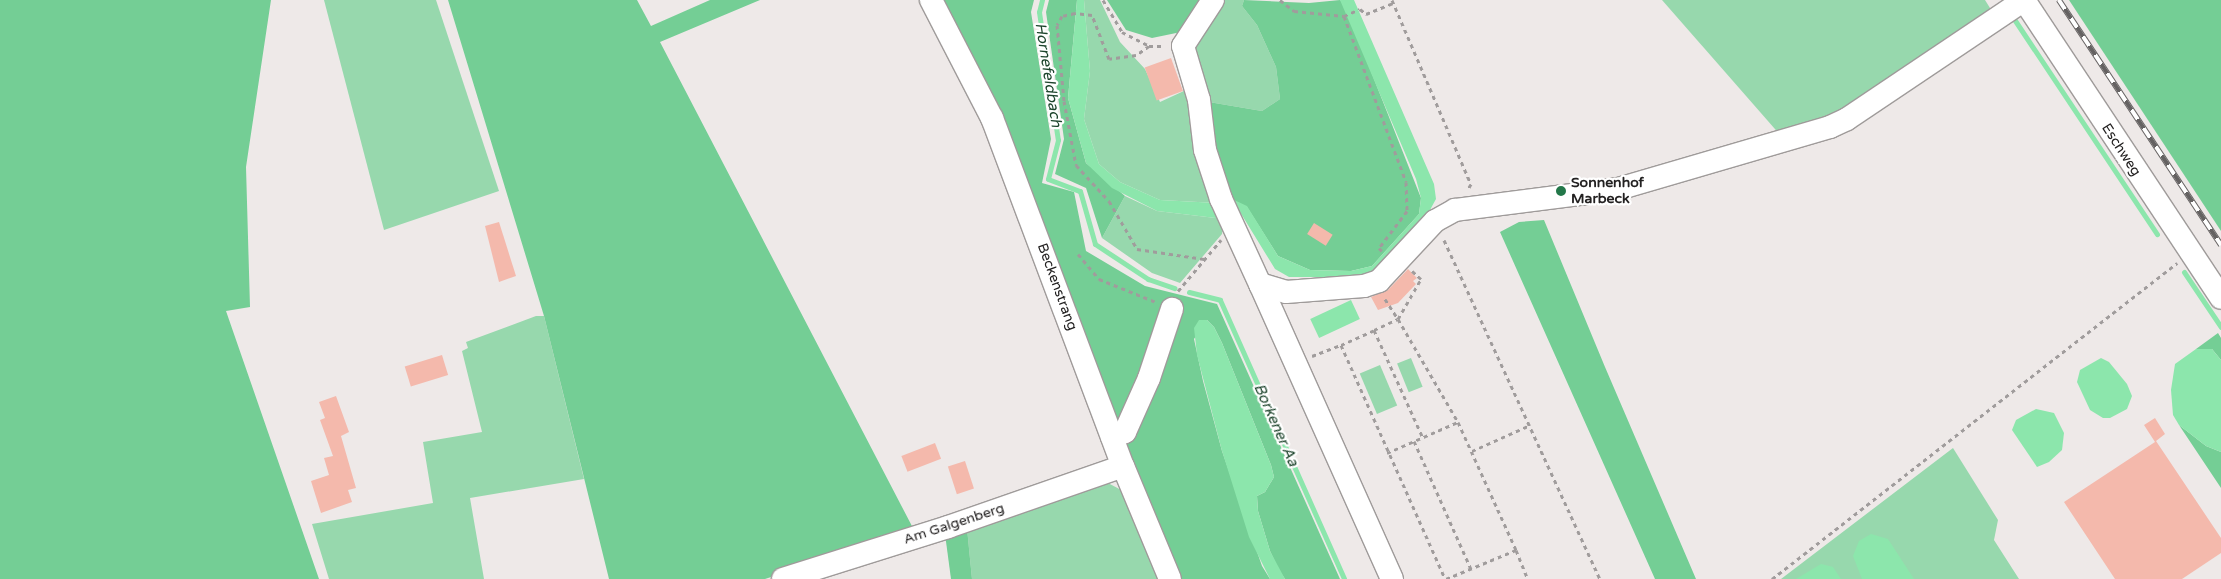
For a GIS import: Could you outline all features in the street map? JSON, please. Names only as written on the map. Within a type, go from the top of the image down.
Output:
[{"type":"street","name":"Beckenstrang","points":[[931,0],[992,118],[1123,466],[1170,579]]},
{"type":"street","points":[[1213,0],[1183,46],[1199,100],[1205,150],[1221,198],[1392,579]]},
{"type":"street","points":[[1260,284],[1286,292],[1364,286],[1379,281],[1391,255],[1436,221],[1455,210],[1618,189],[1830,127],[1847,119],[2024,0]]},
{"type":"street","name":"Eschweg","points":[[2024,0],[2221,298]]},
{"type":"street","points":[[1112,437],[1125,432],[1149,378],[1172,309]]},
{"type":"street","name":"Am Galgenberg","points":[[783,579],[948,527],[1123,466]]},
{"type":"path","points":[[1103,0],[1122,32],[1149,46],[1183,46]]},
{"type":"path","points":[[1280,0],[1294,11],[1344,16],[1360,9],[1366,14],[1393,1],[1471,184],[1455,210]]},
{"type":"path","points":[[1149,46],[1136,55],[1110,59],[1092,15],[1075,12],[1062,16],[1057,25],[1064,101],[1076,165],[1109,200],[1137,249],[1204,260]]},
{"type":"path","points":[[1309,347],[1312,356],[1398,319],[1421,279],[1379,248],[1407,211],[1406,182],[1344,16]]},
{"type":"path","points":[[1436,221],[1600,579]]},
{"type":"path","points":[[1078,254],[1099,279],[1172,309],[1180,286],[1204,260],[1232,223]]},
{"type":"path","points":[[1772,579],[2191,252]]},
{"type":"path","points":[[1398,319],[1458,422],[1528,579]]},
{"type":"path","points":[[1374,330],[1422,438]]},
{"type":"path","points":[[1341,345],[1387,453],[1445,579],[1516,550]]},
{"type":"path","points":[[1387,453],[1458,422]]},
{"type":"path","points":[[1472,451],[1530,425]]},
{"type":"path","points":[[1414,442],[1471,568]]},
{"type":"shaded area","points":[[0,0],[271,0],[246,167],[250,307],[226,311],[319,579],[0,579]]},
{"type":"shaded area","points":[[324,0],[436,0],[499,191],[384,230]]},
{"type":"shaded area","points":[[448,0],[637,0],[651,26],[710,0],[760,0],[660,42],[914,530],[765,579],[609,579],[544,316]]},
{"type":"shaded area","points":[[938,0],[1034,0],[1031,12],[1051,139],[1042,183],[1074,192],[1086,251],[1145,286],[1217,304],[1340,579],[1285,579],[1279,570],[1270,551],[1258,511],[1257,496],[1265,492],[1274,477],[1271,465],[1222,343],[1214,327],[1207,320],[1194,339],[1203,381],[1222,451],[1262,566],[1270,579],[1177,579]]},
{"type":"shaded area","points":[[1049,0],[1077,0],[1068,98],[1086,163],[1125,196],[1102,238],[1086,188],[1055,174],[1064,139],[1046,12]]},
{"type":"shaded area","points":[[1077,0],[1084,0],[1090,71],[1084,119],[1099,164],[1120,182],[1160,200],[1217,203],[1224,219],[1157,211],[1112,188],[1086,163],[1068,98]]},
{"type":"shaded area","points":[[1084,0],[1100,0],[1120,42],[1145,69],[1160,102],[1186,90],[1217,203],[1160,200],[1120,182],[1099,164],[1084,119],[1090,71]]},
{"type":"shaded area","points":[[1107,0],[1205,0],[1181,32],[1152,38],[1126,30]]},
{"type":"shaded area","points":[[1218,0],[1244,0],[1242,6],[1257,25],[1276,67],[1280,99],[1262,111],[1203,101],[1192,44]]},
{"type":"shaded area","points":[[1244,0],[1309,3],[1340,0],[1344,3],[1421,198],[1419,214],[1372,266],[1351,271],[1310,270],[1278,256],[1247,207],[1228,200],[1203,101],[1262,111],[1280,99],[1276,67],[1257,25],[1242,6]]},
{"type":"shaded area","points":[[1340,0],[1354,0],[1434,184],[1436,199],[1425,219],[1375,270],[1357,277],[1289,277],[1275,269],[1232,199],[1247,206],[1278,256],[1310,270],[1351,271],[1372,266],[1419,214],[1421,198],[1416,179]]},
{"type":"shaded area","points":[[1662,0],[1985,0],[1995,16],[1859,107],[1782,137]]},
{"type":"shaded area","points":[[2069,0],[2221,0],[2221,231]]},
{"type":"shaded area","points":[[1125,196],[1157,211],[1224,219],[1222,234],[1180,283],[1152,273],[1102,238]]},
{"type":"shaded area","points":[[1544,220],[1696,579],[1655,579],[1500,232],[1519,222]]},
{"type":"shaded area","points":[[1351,300],[1360,319],[1319,338],[1310,319]]},
{"type":"shaded area","points":[[536,316],[544,316],[584,479],[470,498],[484,579],[329,579],[312,524],[433,503],[423,442],[482,432],[462,351],[468,348],[466,342]]},
{"type":"shaded area","points":[[1199,320],[1207,320],[1214,327],[1222,343],[1271,465],[1274,477],[1265,492],[1257,496],[1258,511],[1270,551],[1285,579],[1270,579],[1249,537],[1222,451],[1197,355],[1194,328]]},
{"type":"shaded area","points":[[2218,333],[2221,338],[2221,360],[2212,349],[2196,349]]},
{"type":"shaded area","points":[[2196,349],[2212,349],[2221,360],[2221,452],[2206,446],[2179,425],[2173,415],[2171,390],[2175,364]]},
{"type":"shaded area","points":[[1411,358],[1423,387],[1409,392],[1397,364]]},
{"type":"shaded area","points":[[2101,358],[2109,362],[2127,384],[2132,396],[2127,409],[2110,418],[2103,418],[2090,410],[2077,382],[2080,370]]},
{"type":"shaded area","points":[[1380,365],[1397,406],[1377,414],[1360,374]]},
{"type":"shaded area","points":[[2036,409],[2054,413],[2064,433],[2062,450],[2049,462],[2037,467],[2012,430],[2016,420]]},
{"type":"shaded area","points":[[2179,425],[2206,446],[2221,452],[2221,488]]},
{"type":"shaded area","points":[[1953,448],[1998,520],[1994,540],[2019,579],[1781,579]]},
{"type":"shaded area","points":[[1106,482],[1127,493],[1164,579],[972,579],[967,528]]},
{"type":"shaded area","points":[[967,528],[972,579],[951,579],[945,534]]},
{"type":"shaded area","points":[[1871,534],[1888,539],[1914,579],[1862,579],[1853,556],[1859,541]]},
{"type":"shaded area","points":[[1821,564],[1833,567],[1841,579],[1796,579]]},
{"type":"building","points":[[1171,58],[1183,91],[1157,100],[1145,68]]},
{"type":"building","points":[[499,222],[516,276],[499,282],[485,226]]},
{"type":"building","points":[[1314,223],[1333,235],[1326,246],[1307,234]]},
{"type":"building","points":[[1408,269],[1417,278],[1413,281],[1416,284],[1398,303],[1378,310],[1371,297],[1388,290]]},
{"type":"building","points":[[442,355],[448,375],[411,386],[405,366]]},
{"type":"building","points":[[336,396],[349,432],[341,436],[356,488],[348,490],[352,502],[321,513],[311,481],[329,475],[324,458],[333,456],[320,420],[325,418],[319,402]]},
{"type":"building","points":[[2155,418],[2165,434],[2156,441],[2221,538],[2221,553],[2182,579],[2115,579],[2064,502],[2155,442],[2144,425]]},
{"type":"building","points":[[935,443],[941,459],[907,472],[901,456]]},
{"type":"building","points":[[965,461],[974,489],[957,494],[948,467]]},
{"type":"waterway","name":"Hornefeldbach","points":[[1042,0],[1039,12],[1058,140],[1048,179],[1080,191],[1095,244],[1148,279],[1174,288]]},
{"type":"waterway","points":[[2012,16],[2157,234]]},
{"type":"waterway","points":[[2184,272],[2221,327]]},
{"type":"waterway","name":"Borkener Aa","points":[[1189,292],[1220,300],[1344,579]]},
{"type":"railway","points":[[2059,0],[2221,245]]},
{"type":"place","name":"Sonnenhof Marbeck","points":[[1561,191]]}]
